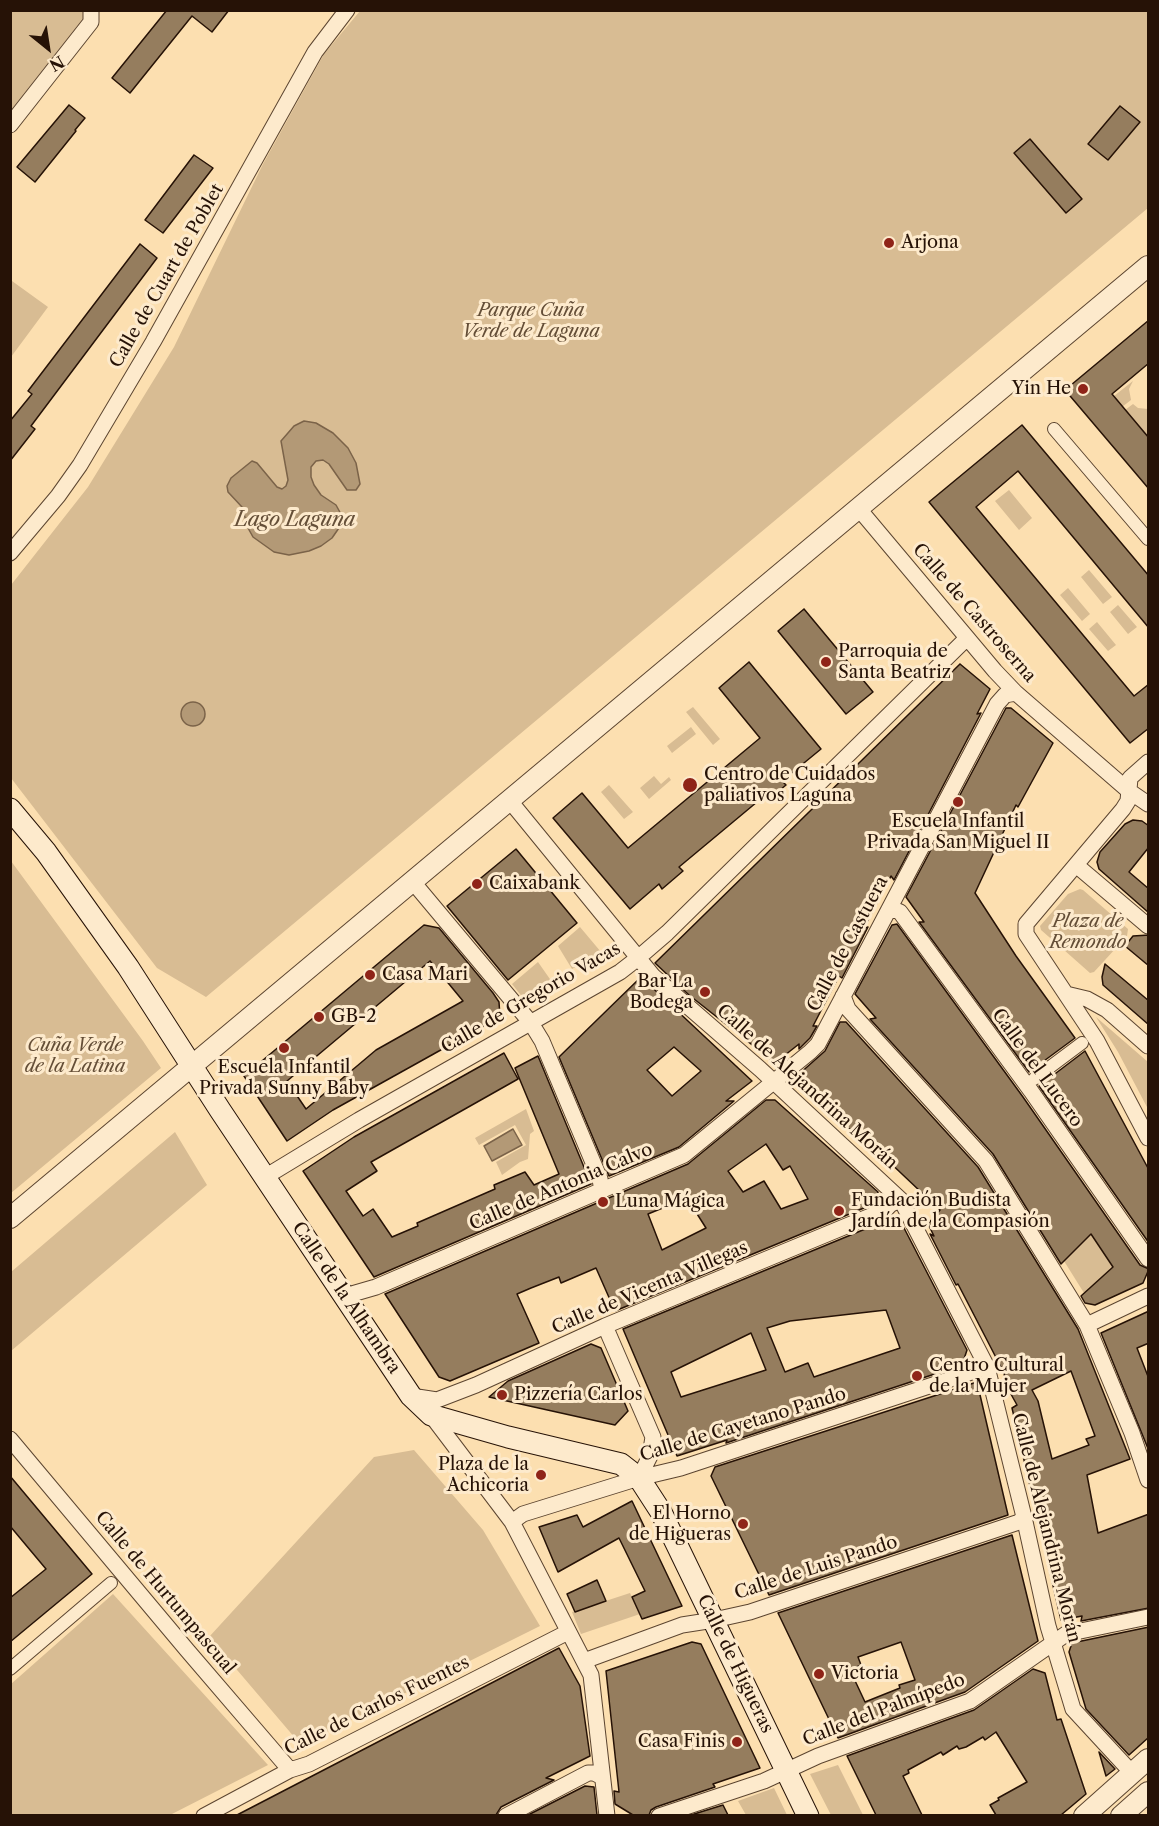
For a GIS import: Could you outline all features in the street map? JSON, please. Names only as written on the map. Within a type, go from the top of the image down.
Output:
[{"type":"main road","name":"Calle de la Alhambra","points":[[10,809],[46,852],[128,967],[191,1067],[411,1396],[431,1415]]},
{"type":"main road","points":[[431,1415],[508,1437],[621,1464],[639,1478]]},
{"type":"main road","name":"Calle de Higueras","points":[[639,1478],[661,1512],[808,1815]]},
{"type":"street","points":[[10,125],[91,22],[91,10]]},
{"type":"street","name":"Calle de Cuart de Poblet","points":[[10,553],[58,496],[80,465],[153,342],[315,52],[347,10]]},
{"type":"street","points":[[10,1218],[1149,266]]},
{"type":"street","points":[[1054,429],[1149,539]]},
{"type":"street","name":"Calle de Castroserna","points":[[859,509],[1016,693],[1129,791],[1149,804]]},
{"type":"street","name":"Calle de Gregorio Vacas","points":[[265,1177],[359,1120],[620,972],[684,916],[967,638]]},
{"type":"street","name":"Calle de Castuera","points":[[773,1081],[818,1044],[997,704],[1005,695],[1016,693]]},
{"type":"street","points":[[1149,762],[1130,778],[1128,801],[1123,808],[1026,924],[1026,934],[1097,1041],[1149,1138]]},
{"type":"street","name":"Calle de Alejandrina Morán","points":[[510,801],[653,976],[773,1081],[901,1200],[987,1367],[1053,1644],[1073,1709],[1133,1774]]},
{"type":"street","points":[[1076,865],[1149,926]]},
{"type":"street","points":[[413,882],[531,1023],[542,1041],[600,1179],[602,1191]]},
{"type":"street","name":"Calle del Lucero","points":[[888,911],[895,909],[900,912],[1031,1091],[1149,1259]]},
{"type":"street","points":[[1065,994],[1087,999],[1107,1010],[1149,1046]]},
{"type":"street","points":[[843,996],[848,1009],[986,1161],[1087,1326],[1149,1480]]},
{"type":"street","points":[[1034,1079],[1082,1043]]},
{"type":"street","name":"Calle de Antonia Calvo","points":[[345,1296],[376,1287],[684,1155],[773,1081]]},
{"type":"street","name":"Calle de Vicenta Villegas","points":[[411,1396],[437,1400],[477,1385],[605,1326],[885,1210],[891,1204],[901,1200]]},
{"type":"street","points":[[1087,1326],[1149,1296]]},
{"type":"street","points":[[605,1326],[653,1437],[650,1456],[639,1478]]},
{"type":"street","name":"Calle de Cayetano Pando","points":[[512,1522],[522,1514],[639,1478],[681,1468],[987,1367]]},
{"type":"street","name":"Calle de la Alhambra","points":[[431,1415],[512,1522],[591,1675],[607,1815]]},
{"type":"street","name":"Calle de Hurtumpascual","points":[[10,1439],[290,1770]]},
{"type":"street","name":"Calle de Luis Pando","points":[[584,1661],[682,1625],[750,1612],[1019,1522],[1024,1516]]},
{"type":"street","points":[[10,1669],[111,1583]]},
{"type":"street","name":"Calle del Palmípedo","points":[[659,1815],[764,1781],[818,1756],[970,1701],[1066,1634],[1149,1617]]},
{"type":"street","name":"Calle de Carlos Fuentes","points":[[204,1815],[568,1632]]},
{"type":"street","points":[[1084,1815],[1149,1759]]},
{"type":"street","points":[[506,1815],[588,1773],[602,1777]]},
{"type":"street","points":[[1121,1815],[1149,1792]]},
{"type":"green space","points":[[11,11],[91,11],[11,125]]},
{"type":"green space","name":"Parque Cuña Verde de Laguna","points":[[360,11],[1148,11],[1148,208],[206,997],[157,968],[11,778],[11,585],[88,487],[174,347],[263,164],[324,54]]},
{"type":"green space","points":[[12,281],[48,307],[11,357],[10,283]]},
{"type":"green space","points":[[1133,381],[1129,389],[1131,400],[1122,407],[1114,396]]},
{"type":"green space","points":[[1133,404],[1138,408],[1148,409],[1148,438],[1125,410]]},
{"type":"green space","points":[[1009,490],[1032,518],[1019,530],[995,501]]},
{"type":"green space","points":[[1089,570],[1112,597],[1103,604],[1081,577]]},
{"type":"green space","points":[[1068,588],[1090,614],[1082,621],[1060,595]]},
{"type":"green space","points":[[1118,605],[1137,627],[1128,634],[1110,612]]},
{"type":"green space","points":[[1097,622],[1116,645],[1108,651],[1089,629]]},
{"type":"green space","points":[[693,707],[720,739],[713,745],[686,712]]},
{"type":"green space","points":[[691,727],[696,734],[672,753],[667,746]]},
{"type":"green space","points":[[654,776],[661,784],[669,777],[671,780],[649,799],[640,788]]},
{"type":"green space","points":[[609,785],[633,812],[624,819],[601,792]]},
{"type":"green space","name":"Cuña Verde de la Latina","points":[[11,861],[161,1068],[11,1193]]},
{"type":"green space","name":"Plaza de Remondo","points":[[1080,889],[1128,929],[1127,936],[1094,972],[1090,973],[1041,930],[1040,926],[1068,894]]},
{"type":"green space","points":[[580,927],[601,952],[572,969],[558,946]]},
{"type":"green space","points":[[538,962],[552,982],[524,999],[512,984]]},
{"type":"green space","points":[[1096,1017],[1148,1062],[1148,1109],[1118,1052]]},
{"type":"green space","points":[[526,1109],[534,1131],[530,1134],[528,1159],[502,1175],[496,1162],[526,1145],[515,1125],[479,1145],[475,1138]]},
{"type":"green space","points":[[175,1132],[207,1185],[11,1351],[11,1272]]},
{"type":"green space","points":[[1091,1234],[1113,1267],[1084,1293],[1064,1261]]},
{"type":"green space","points":[[414,1450],[483,1530],[540,1626],[301,1745],[209,1637],[374,1457]]},
{"type":"green space","points":[[630,1593],[640,1614],[581,1634],[572,1612]]},
{"type":"green space","points":[[113,1594],[268,1765],[170,1815],[11,1815],[11,1684]]},
{"type":"green space","points":[[838,1765],[863,1815],[831,1815],[810,1774]]},
{"type":"green space","points":[[774,1788],[787,1815],[746,1815],[738,1801]]},
{"type":"water","name":"Lago Laguna","points":[[304,421],[316,423],[333,433],[348,448],[356,463],[360,484],[356,490],[347,490],[329,464],[323,460],[316,461],[311,467],[314,485],[321,495],[336,505],[342,516],[341,525],[332,538],[321,546],[289,555],[274,552],[253,537],[242,507],[228,492],[227,486],[231,478],[252,461],[257,463],[277,487],[282,489],[286,486],[288,480],[281,441],[294,426]]},
{"type":"water","points":[[193,702],[198,703],[204,709],[204,719],[198,725],[193,726],[188,725],[182,719],[181,714],[182,709],[188,703]]},
{"type":"water","points":[[513,1129],[522,1145],[492,1161],[484,1146]]},
{"type":"building","points":[[167,10],[229,10],[212,32],[192,16],[130,93],[112,78]]},
{"type":"building","points":[[69,105],[85,118],[35,182],[17,167]]},
{"type":"building","points":[[1120,106],[1140,122],[1108,160],[1088,144]]},
{"type":"building","points":[[1030,139],[1082,199],[1066,213],[1014,153]]},
{"type":"building","points":[[194,155],[213,168],[163,233],[145,220]]},
{"type":"building","points":[[140,244],[157,258],[31,426],[35,429],[10,461],[10,421],[32,394],[28,391]]},
{"type":"building","points":[[1149,320],[1149,363],[1112,394],[1149,438],[1149,489],[1065,390]]},
{"type":"building","points":[[1022,425],[1149,576],[1149,628],[1018,471],[976,507],[1134,696],[1149,684],[1149,728],[1130,743],[929,502]]},
{"type":"building","name":"Parroquia de Santa Beatriz","points":[[804,609],[873,692],[846,714],[778,631]]},
{"type":"building","points":[[749,662],[821,749],[782,781],[786,785],[767,801],[763,797],[679,867],[683,871],[662,889],[659,884],[630,909],[553,818],[582,793],[628,848],[760,738],[719,688]]},
{"type":"building","points":[[960,664],[990,689],[977,714],[981,713],[894,880],[891,876],[864,928],[868,927],[842,978],[839,976],[813,1026],[817,1026],[810,1038],[799,1049],[799,1044],[775,1063],[689,995],[655,963]]},
{"type":"building","points":[[1006,708],[1011,708],[1053,743],[1018,807],[1016,805],[975,893],[1016,956],[1075,1038],[1029,1072],[919,922],[924,922],[906,897]]},
{"type":"building","points":[[1133,820],[1142,821],[1149,826],[1149,847],[1129,872],[1149,889],[1149,913],[1099,869],[1097,862],[1100,852],[1125,824]]},
{"type":"building","points":[[516,849],[577,923],[508,980],[447,906]]},
{"type":"building","points":[[897,924],[1023,1097],[1140,1265],[1149,1269],[1143,1283],[1095,1305],[1085,1303],[1081,1296],[1113,1267],[1091,1234],[1061,1264],[993,1154],[870,1019],[876,1018],[855,994],[892,925]]},
{"type":"building","points":[[424,925],[439,928],[499,1002],[500,1017],[333,1110],[287,1141],[244,1076]],"holes":[[[430,961],[463,1001],[376,1050],[306,1109],[287,1081]]]},
{"type":"building","points":[[1149,935],[1149,966],[1125,946],[1133,936]]},
{"type":"building","points":[[1105,964],[1149,1001],[1149,1025],[1103,985]]},
{"type":"building","points":[[641,977],[752,1081],[726,1101],[734,1101],[679,1147],[609,1176],[559,1057]],"holes":[[[674,1047],[701,1071],[672,1096],[647,1070]]]},
{"type":"building","points":[[840,1022],[846,1022],[978,1167],[1078,1329],[1130,1459],[1087,1475],[1098,1533],[1149,1514],[1149,1608],[1081,1621],[1082,1616],[1061,1620],[1012,1408],[1017,1405],[1007,1387],[1004,1373],[930,1234],[934,1236],[928,1224],[940,1210],[884,1157],[883,1159],[798,1083],[798,1075],[825,1051]],"holes":[[[1071,1371],[1095,1436],[1086,1439],[1089,1445],[1052,1459],[1038,1401],[1032,1390]]]},
{"type":"building","points":[[1085,1051],[1149,1170],[1149,1243],[1039,1086]]},
{"type":"building","points":[[504,1053],[518,1079],[371,1162],[377,1171],[346,1191],[363,1216],[373,1209],[392,1237],[418,1226],[417,1223],[495,1189],[494,1185],[525,1172],[534,1185],[559,1174],[515,1068],[538,1056],[591,1184],[374,1277],[303,1171],[354,1137]]},
{"type":"building","points":[[766,1100],[775,1100],[878,1192],[876,1203],[615,1311],[596,1268],[561,1283],[559,1277],[517,1294],[539,1343],[450,1381],[439,1377],[385,1294],[688,1164]],"holes":[[[766,1144],[783,1170],[790,1166],[808,1199],[781,1209],[764,1181],[743,1192],[728,1171]],[[687,1198],[706,1228],[662,1250],[648,1214]]]},
{"type":"building","points":[[887,1220],[903,1226],[967,1350],[962,1365],[726,1443],[727,1440],[677,1456],[623,1329]],"holes":[[[886,1310],[900,1348],[814,1377],[808,1363],[785,1372],[767,1328],[790,1321]],[[751,1333],[766,1370],[681,1397],[671,1372]]]},
{"type":"building","points":[[1149,1311],[1149,1343],[1137,1348],[1149,1379],[1149,1451],[1101,1333]]},
{"type":"building","points":[[591,1344],[601,1348],[628,1411],[615,1425],[489,1397],[508,1381]]},
{"type":"building","points":[[977,1382],[1008,1515],[769,1595],[711,1476],[715,1467]]},
{"type":"building","points":[[10,1476],[92,1574],[10,1642],[10,1598],[46,1569],[10,1526]]},
{"type":"building","points":[[632,1501],[682,1606],[642,1619],[632,1597],[645,1591],[619,1538],[558,1572],[539,1527],[577,1515],[583,1527]]},
{"type":"building","points":[[1012,1535],[1038,1641],[965,1692],[838,1738],[778,1613]],"holes":[[[901,1642],[915,1680],[899,1685],[900,1688],[865,1702],[850,1670],[861,1665],[858,1657]]]},
{"type":"building","points":[[597,1580],[606,1601],[575,1612],[567,1594]]},
{"type":"building","points":[[1149,1627],[1149,1737],[1129,1755],[1086,1709],[1069,1652],[1072,1643]]},
{"type":"building","points":[[692,1642],[701,1644],[760,1768],[713,1784],[715,1787],[656,1807],[649,1815],[633,1815],[615,1804],[614,1791],[619,1792],[606,1671]]},
{"type":"building","points":[[559,1648],[580,1686],[590,1756],[546,1778],[554,1780],[501,1807],[496,1815],[237,1815]]},
{"type":"building","points":[[1033,1669],[1045,1673],[1057,1720],[1061,1719],[1086,1794],[1061,1815],[996,1815],[990,1805],[1027,1782],[996,1732],[985,1740],[983,1737],[966,1747],[959,1749],[957,1746],[943,1755],[941,1752],[908,1770],[909,1773],[903,1776],[922,1815],[876,1815],[847,1756],[974,1710]]},
{"type":"building","points":[[1099,1752],[1115,1769],[1106,1776]]},
{"type":"building","points":[[585,1786],[594,1787],[597,1815],[528,1815]]},
{"type":"building","points":[[723,1805],[728,1815],[691,1815]]},
{"type":"place","name":"Arjona","points":[[889,243]]},
{"type":"place","name":"Yin He","points":[[1083,389]]},
{"type":"place","name":"Parroquia de Santa Beatriz","points":[[826,662]]},
{"type":"place","name":"Centro de Cuidados paliativos Laguna","points":[[690,785]]},
{"type":"place","name":"Escuela Infantil Privada San Miguel II","points":[[958,802]]},
{"type":"place","name":"Caixabank","points":[[477,884]]},
{"type":"place","name":"Casa Mari","points":[[370,975]]},
{"type":"place","name":"Bar La Bodega","points":[[705,992]]},
{"type":"place","name":"GB-2","points":[[319,1017]]},
{"type":"place","name":"Escuela Infantil Privada Sunny Baby","points":[[284,1048]]},
{"type":"place","name":"Luna Mágica","points":[[603,1202]]},
{"type":"place","name":"Fundación Budista Jardín de la Compasión","points":[[839,1211]]},
{"type":"place","name":"Centro Cultural de la Mujer","points":[[917,1376]]},
{"type":"place","name":"Pizzería Carlos","points":[[502,1395]]},
{"type":"place","name":"Plaza de la Achicoria","points":[[541,1475]]},
{"type":"place","name":"El Horno de Higueras","points":[[743,1524]]},
{"type":"place","name":"Victoria","points":[[819,1674]]},
{"type":"place","name":"Casa Finis","points":[[737,1742]]}]
